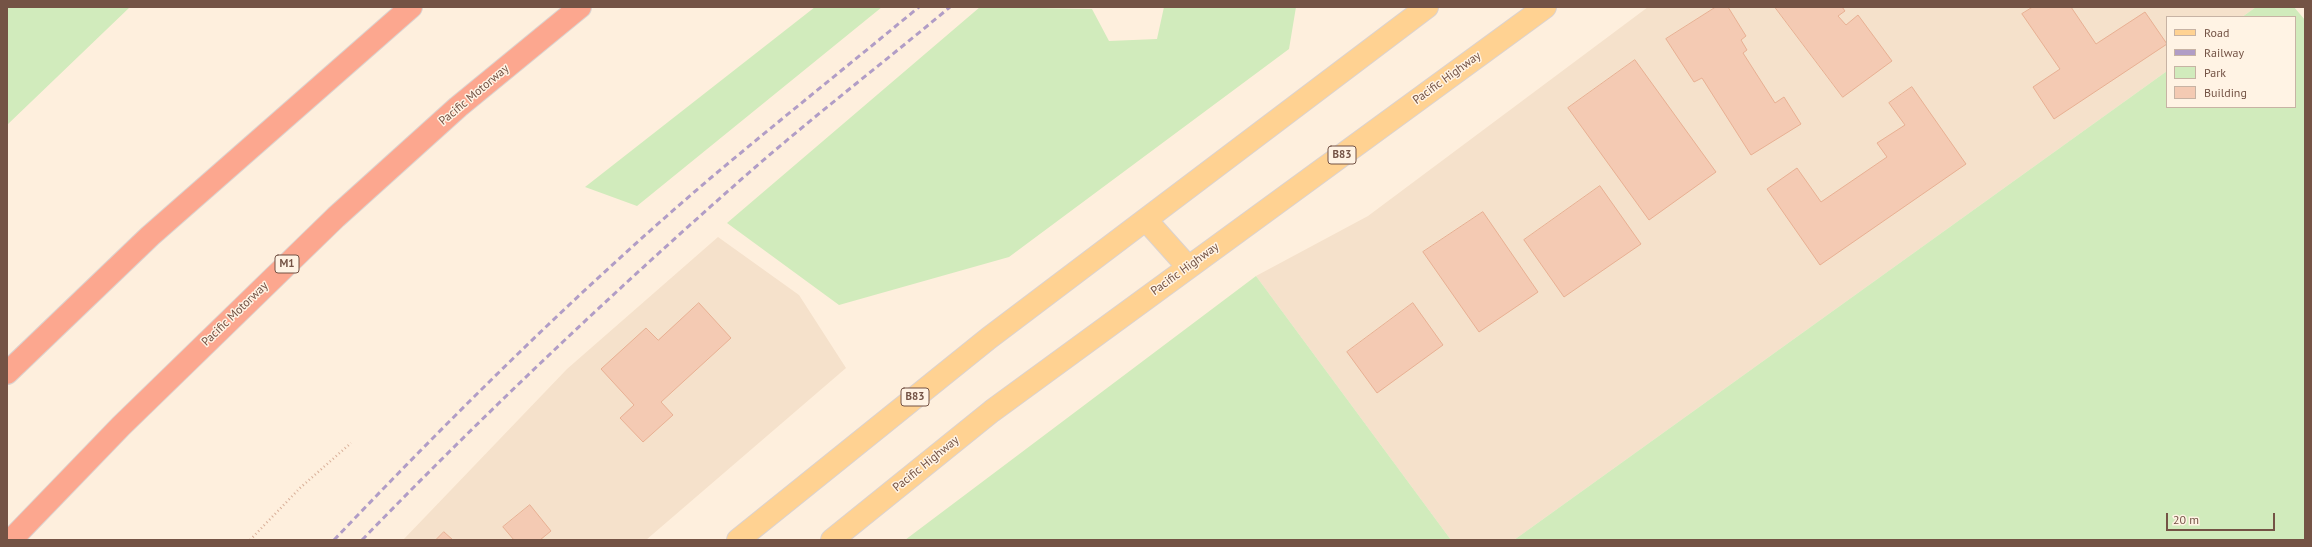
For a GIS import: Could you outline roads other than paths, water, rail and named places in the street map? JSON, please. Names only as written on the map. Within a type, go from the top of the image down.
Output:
[{"type":"highway","points":[[7,373],[150,236],[411,7]]},
{"type":"highway","name":"Pacific Motorway","points":[[11,540],[126,421],[336,217],[458,107],[580,7]]},
{"type":"main road","name":"B83","points":[[738,540],[989,338],[1427,7]]},
{"type":"main road","name":"Pacific Highway","points":[[832,540],[992,411],[1545,7]]},
{"type":"main road","points":[[1146,220],[1188,267]]},
{"type":"railway","points":[[334,540],[426,445],[519,353],[663,219],[713,176],[919,7]]},
{"type":"railway","points":[[362,540],[502,400],[646,265],[769,155],[950,7]]}]
